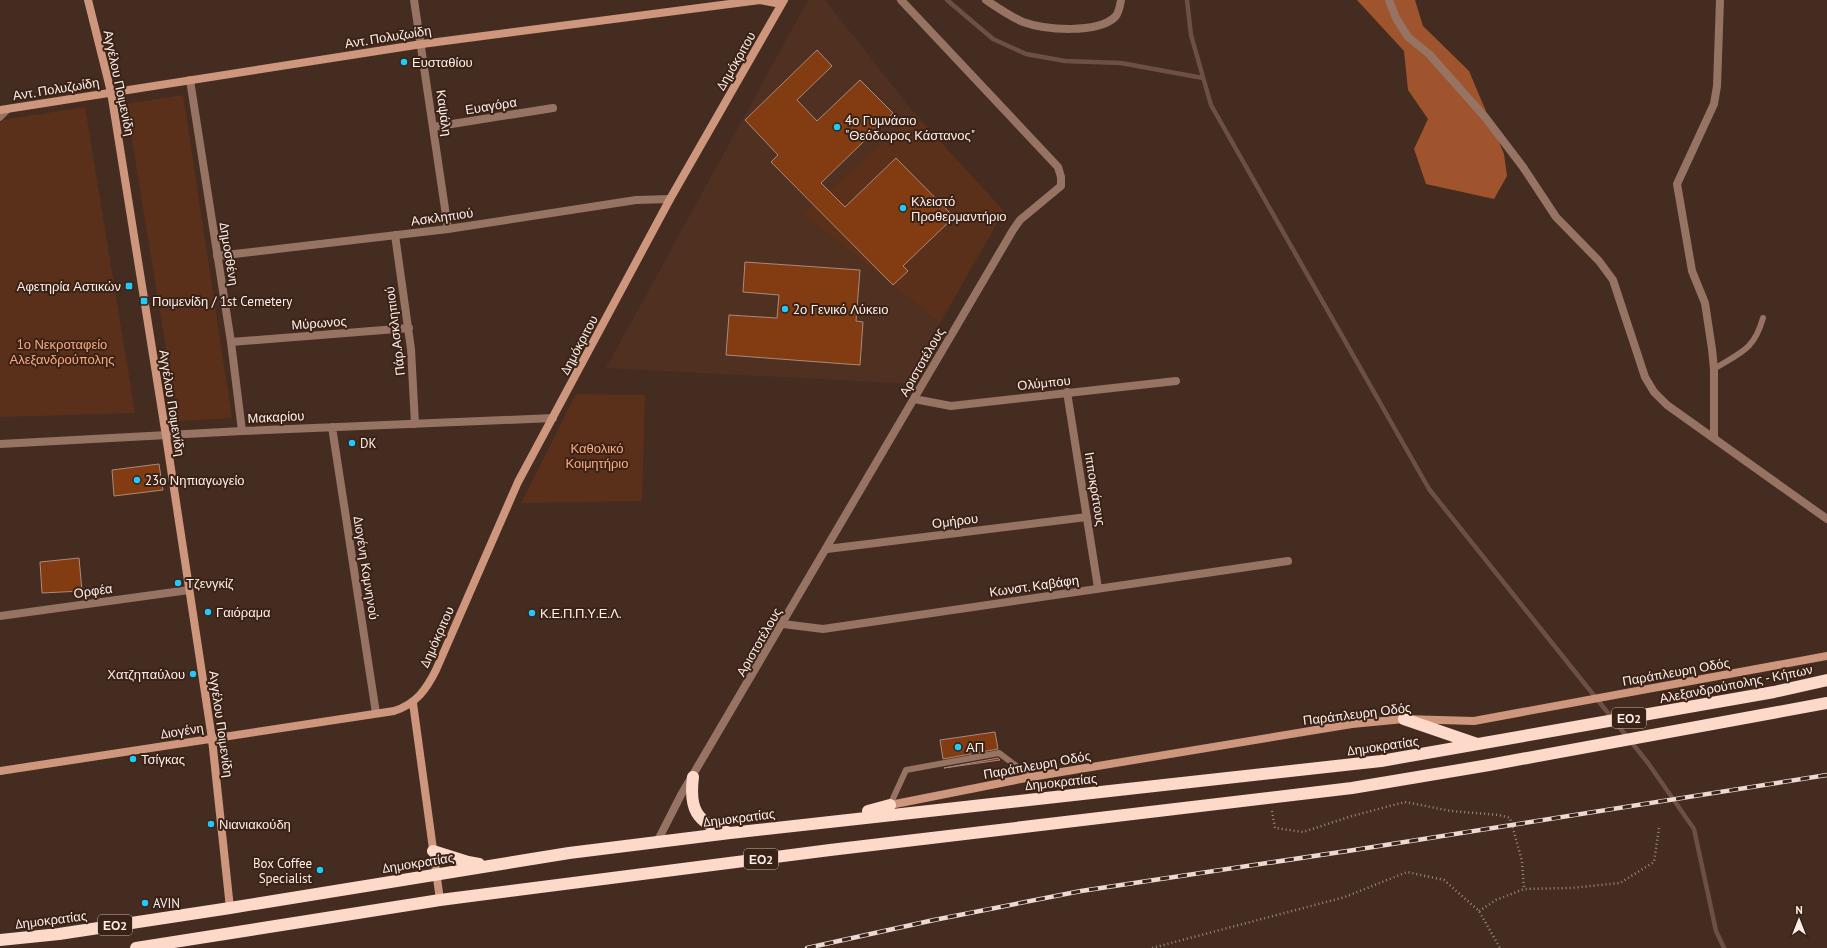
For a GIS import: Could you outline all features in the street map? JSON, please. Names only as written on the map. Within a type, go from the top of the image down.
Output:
[{"type":"highway","name":"Αλεξανδρούπολης - Κήπων","points":[[1482,745],[1774,692],[1827,680]]},
{"type":"highway","name":"ΕΟ2","points":[[136,948],[440,900],[830,850],[1352,788],[1488,765],[1827,703]]},
{"type":"highway","points":[[1404,719],[1482,745]]},
{"type":"highway","name":"Δημοκρατίας","points":[[0,940],[59,934],[230,908],[488,865],[657,842],[1356,764],[1482,745]]},
{"type":"highway","points":[[693,777],[692,801],[697,814],[709,825],[730,833]]},
{"type":"highway","points":[[828,822],[890,806]]},
{"type":"highway","points":[[433,851],[468,862],[488,865]]},
{"type":"street","name":"Αγγέλου Ποιμενίδη","points":[[88,0],[111,92],[166,436],[212,739],[230,908]]},
{"type":"street","name":"Καψάλη","points":[[414,0],[422,44],[448,229]]},
{"type":"street","name":"Αντ. Πολυζωίδη","points":[[0,110],[422,44],[760,0],[782,2]]},
{"type":"street","name":"Αριστοτέλους","points":[[657,842],[693,777],[1012,230],[1020,220],[1061,186],[1061,177],[1058,167],[901,0]]},
{"type":"street","points":[[986,0],[1006,14],[1024,22],[1047,28],[1072,29],[1095,27],[1106,24],[1116,16],[1121,0]]},
{"type":"street","points":[[1389,0],[1396,18],[1408,37],[1430,54],[1485,117],[1523,167],[1556,216],[1599,261],[1613,280],[1645,377],[1654,392],[1666,405],[1827,519]]},
{"type":"street","points":[[1714,438],[1714,369],[1705,303],[1692,271],[1678,184],[1714,104],[1717,86],[1720,0]]},
{"type":"street","name":"Δημόκριτου","points":[[413,703],[429,685],[513,493],[670,199],[782,2]]},
{"type":"street","name":"Δημοσθένη","points":[[190,80],[231,342],[242,431]]},
{"type":"street","name":"Ευαγόρα","points":[[433,127],[553,108]]},
{"type":"street","name":"Ασκληπιού","points":[[217,256],[448,229],[636,200],[670,199]]},
{"type":"street","name":"Πάρ.Ασκληπιού","points":[[395,235],[413,366],[415,424]]},
{"type":"street","name":"Μύρωνος","points":[[231,342],[408,328]]},
{"type":"street","name":"Ολύμπου","points":[[914,399],[951,406],[1176,381]]},
{"type":"street","name":"Ιπποκράτους","points":[[1067,392],[1098,588]]},
{"type":"street","name":"Μακαρίου","points":[[0,444],[242,431],[554,418]]},
{"type":"street","name":"Διογένη Κομνηνού","points":[[332,427],[376,714]]},
{"type":"street","name":"Ομήρου","points":[[827,549],[1087,516]]},
{"type":"street","name":"Κωνστ. Καβάφη","points":[[783,624],[823,629],[1288,561]]},
{"type":"street","name":"Ορφέα","points":[[0,616],[189,590]]},
{"type":"street","name":"Παράπλευρη Οδός","points":[[890,806],[1031,777],[1345,726],[1404,719],[1474,721],[1827,656]]},
{"type":"street","points":[[413,703],[440,900]]},
{"type":"street","name":"Διογένη","points":[[0,771],[376,714],[399,709],[413,703]]},
{"type":"lane","points":[[0,118],[10,108]]},
{"type":"lane","points":[[1714,369],[1751,346],[1758,334],[1763,318]]},
{"type":"lane","points":[[890,806],[906,770],[999,753],[1031,777]]},
{"type":"path","points":[[1269,798],[1275,828],[1303,832],[1352,816],[1405,802],[1451,811],[1499,815],[1510,818],[1522,861],[1524,889]]},
{"type":"path","points":[[1479,911],[1496,900],[1524,889],[1571,888],[1620,883],[1654,862],[1659,828]]},
{"type":"path","points":[[1152,948],[1345,898],[1407,872],[1444,880],[1479,911],[1500,948]]},
{"type":"shaded area","points":[[808,0],[825,0],[915,114],[803,214],[940,323],[915,384],[606,368]]},
{"type":"shaded area","points":[[1357,0],[1415,0],[1423,26],[1469,71],[1504,154],[1507,176],[1494,199],[1426,184],[1414,149],[1428,119],[1408,90],[1404,51]]},
{"type":"green space","points":[[183,95],[232,418],[178,421],[126,104]]},
{"type":"green space","name":"1ο Νεκροταφείο Αλεξανδρούπολης","points":[[85,107],[135,413],[0,417],[0,123],[3,120]]},
{"type":"green space","points":[[915,114],[1004,211],[940,323],[803,214]]},
{"type":"green space","name":"Καθολικό Κοιμητήριο","points":[[576,394],[645,395],[642,501],[521,503]]},
{"type":"building","points":[[817,50],[832,66],[797,100],[817,121],[860,80],[893,113],[821,183],[845,207],[896,158],[954,217],[903,266],[908,271],[893,285],[771,162],[778,155],[745,120]]},
{"type":"building","name":"2ο Γενικό Λύκειο","points":[[745,262],[860,270],[856,321],[863,322],[860,365],[726,355],[729,315],[777,318],[779,295],[743,292]]},
{"type":"building","name":"23ο Νηπιαγωγείο","points":[[159,464],[163,490],[114,496],[112,470]]},
{"type":"building","points":[[79,558],[82,591],[42,593],[40,562]]},
{"type":"building","points":[[995,732],[998,749],[943,759],[940,740]]},
{"type":"building","points":[[998,758],[1000,760],[944,768]]},
{"type":"waterway","points":[[947,0],[993,39],[1026,54],[1065,61],[1121,63],[1203,78]]},
{"type":"waterway","points":[[1187,0],[1191,35],[1211,105],[1429,489],[1648,763],[1694,829],[1716,931],[1724,948]]},
{"type":"railway","points":[[807,948],[934,920],[1081,891],[1354,850],[1827,775]]},
{"type":"place","name":"Ευσταθίου","points":[[404,62]]},
{"type":"place","name":"4ο Γυμνάσιο \"Θεόδωρος Κάστανος\"","points":[[837,127]]},
{"type":"place","name":"Κλειστό Προθερμαντήριο","points":[[903,208]]},
{"type":"place","name":"Αφετηρία Αστικών","points":[[129,286]]},
{"type":"place","name":"Ποιμενίδη / 1st Cemetery","points":[[144,301]]},
{"type":"place","name":"2ο Γενικό Λύκειο","points":[[785,309]]},
{"type":"place","name":"DK","points":[[352,443]]},
{"type":"place","name":"23ο Νηπιαγωγείο","points":[[137,480]]},
{"type":"place","name":"Τζενγκίζ","points":[[178,583]]},
{"type":"place","name":"Γαιόραμα","points":[[208,612]]},
{"type":"place","name":"Κ.Ε.Π.Π.Υ.Ε.Λ.","points":[[532,613]]},
{"type":"place","name":"Χατζηπαύλου","points":[[193,674]]},
{"type":"place","name":"ΑΠ","points":[[958,747]]},
{"type":"place","name":"Τσίγκας","points":[[133,759]]},
{"type":"place","name":"Νιανιακούδη","points":[[211,824]]},
{"type":"place","name":"Box Coffee Specialist","points":[[320,870]]},
{"type":"place","name":"AVIN","points":[[145,903]]}]
